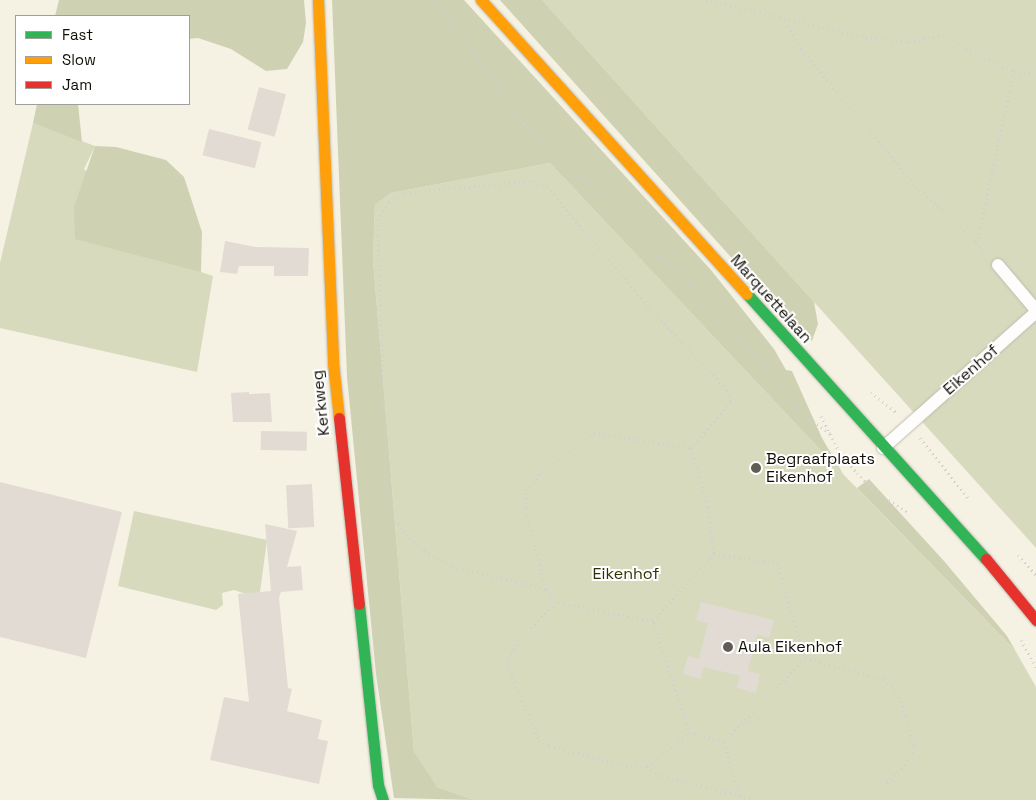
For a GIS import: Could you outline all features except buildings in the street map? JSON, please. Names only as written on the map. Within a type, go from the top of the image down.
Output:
[{"type":"street","name":"Kerkweg","points":[[318,0],[333,363],[378,785],[383,800]]},
{"type":"street","name":"Marquettelaan","points":[[481,0],[884,448],[990,563],[1036,620]]},
{"type":"lane","name":"Eikenhof","points":[[884,448],[1036,311],[998,265]]},
{"type":"path","points":[[433,0],[500,88],[516,117],[628,219],[651,254],[686,272],[699,304],[733,330],[797,409],[831,434]]},
{"type":"path","points":[[706,0],[786,21],[909,42],[946,34],[966,49],[1014,71],[1036,75]]},
{"type":"path","points":[[786,21],[801,49],[916,186],[998,265]]},
{"type":"path","points":[[977,243],[1014,71]]},
{"type":"path","points":[[546,589],[451,566],[422,549],[404,533],[390,511],[386,495],[378,220],[389,202],[405,193],[429,190],[533,181],[547,186],[654,313],[727,390],[731,402],[690,448]]},
{"type":"path","points":[[653,621],[556,602],[546,589],[526,513],[526,490],[542,472],[594,433],[690,448]]},
{"type":"path","points":[[653,621],[714,554],[708,507],[690,448]]},
{"type":"path","points":[[714,554],[777,563],[804,658]]},
{"type":"path","points":[[556,602],[519,640],[507,660],[533,731],[539,740],[549,746],[631,767],[647,766],[690,733]]},
{"type":"path","points":[[653,621],[690,733]]},
{"type":"path","points":[[724,742],[804,658]]},
{"type":"path","points":[[804,658],[884,679],[894,688],[901,702],[914,747],[912,758],[870,800]]},
{"type":"path","points":[[690,733],[724,742]]},
{"type":"path","points":[[724,742],[740,796]]},
{"type":"path","points":[[647,766],[662,776],[756,800]]},
{"type":"green space","points":[[59,0],[304,0],[306,23],[303,42],[287,69],[266,71],[231,49],[198,38],[190,39],[190,15],[55,15]]},
{"type":"green space","points":[[332,0],[464,0],[711,270],[774,349],[786,370],[792,371],[822,438],[843,474],[550,163],[391,193],[375,205],[373,260],[414,752],[437,787],[474,800],[394,798],[376,674],[347,377]]},
{"type":"green space","points":[[500,0],[542,0],[814,302],[818,324],[812,341],[790,323]]},
{"type":"green space","points":[[542,0],[1036,0],[1036,548],[814,302]]},
{"type":"green space","points":[[37,105],[78,105],[82,142],[33,123]]},
{"type":"green space","points":[[33,123],[95,146],[84,169],[201,272],[213,276],[197,372],[0,328],[0,263]]},
{"type":"green space","points":[[95,146],[116,147],[166,160],[184,177],[202,232],[201,272],[75,239],[74,207]]},
{"type":"green space","name":"Eikenhof","points":[[550,163],[843,474],[1015,650],[1036,687],[1036,800],[474,800],[437,787],[424,771],[414,752],[373,260],[375,205],[391,193]]},
{"type":"green space","points":[[869,479],[944,561],[1007,636],[1015,650],[857,488]]},
{"type":"green space","points":[[134,511],[267,540],[258,607],[246,594],[234,590],[222,593],[223,605],[216,610],[118,586]]},
{"type":"traffic: fast","points":[[747,294],[986,559]]},
{"type":"traffic: fast","points":[[359,604],[378,785],[383,800]]},
{"type":"traffic: slow","points":[[318,0],[333,363],[339,418]]},
{"type":"traffic: slow","points":[[481,0],[747,294]]},
{"type":"traffic: jam","points":[[339,418],[359,604]]},
{"type":"traffic: jam","points":[[986,559],[1036,620]]},
{"type":"place","name":"Begraafplaats Eikenhof","points":[[756,468]]},
{"type":"place","name":"Aula Eikenhof","points":[[728,647]]}]
